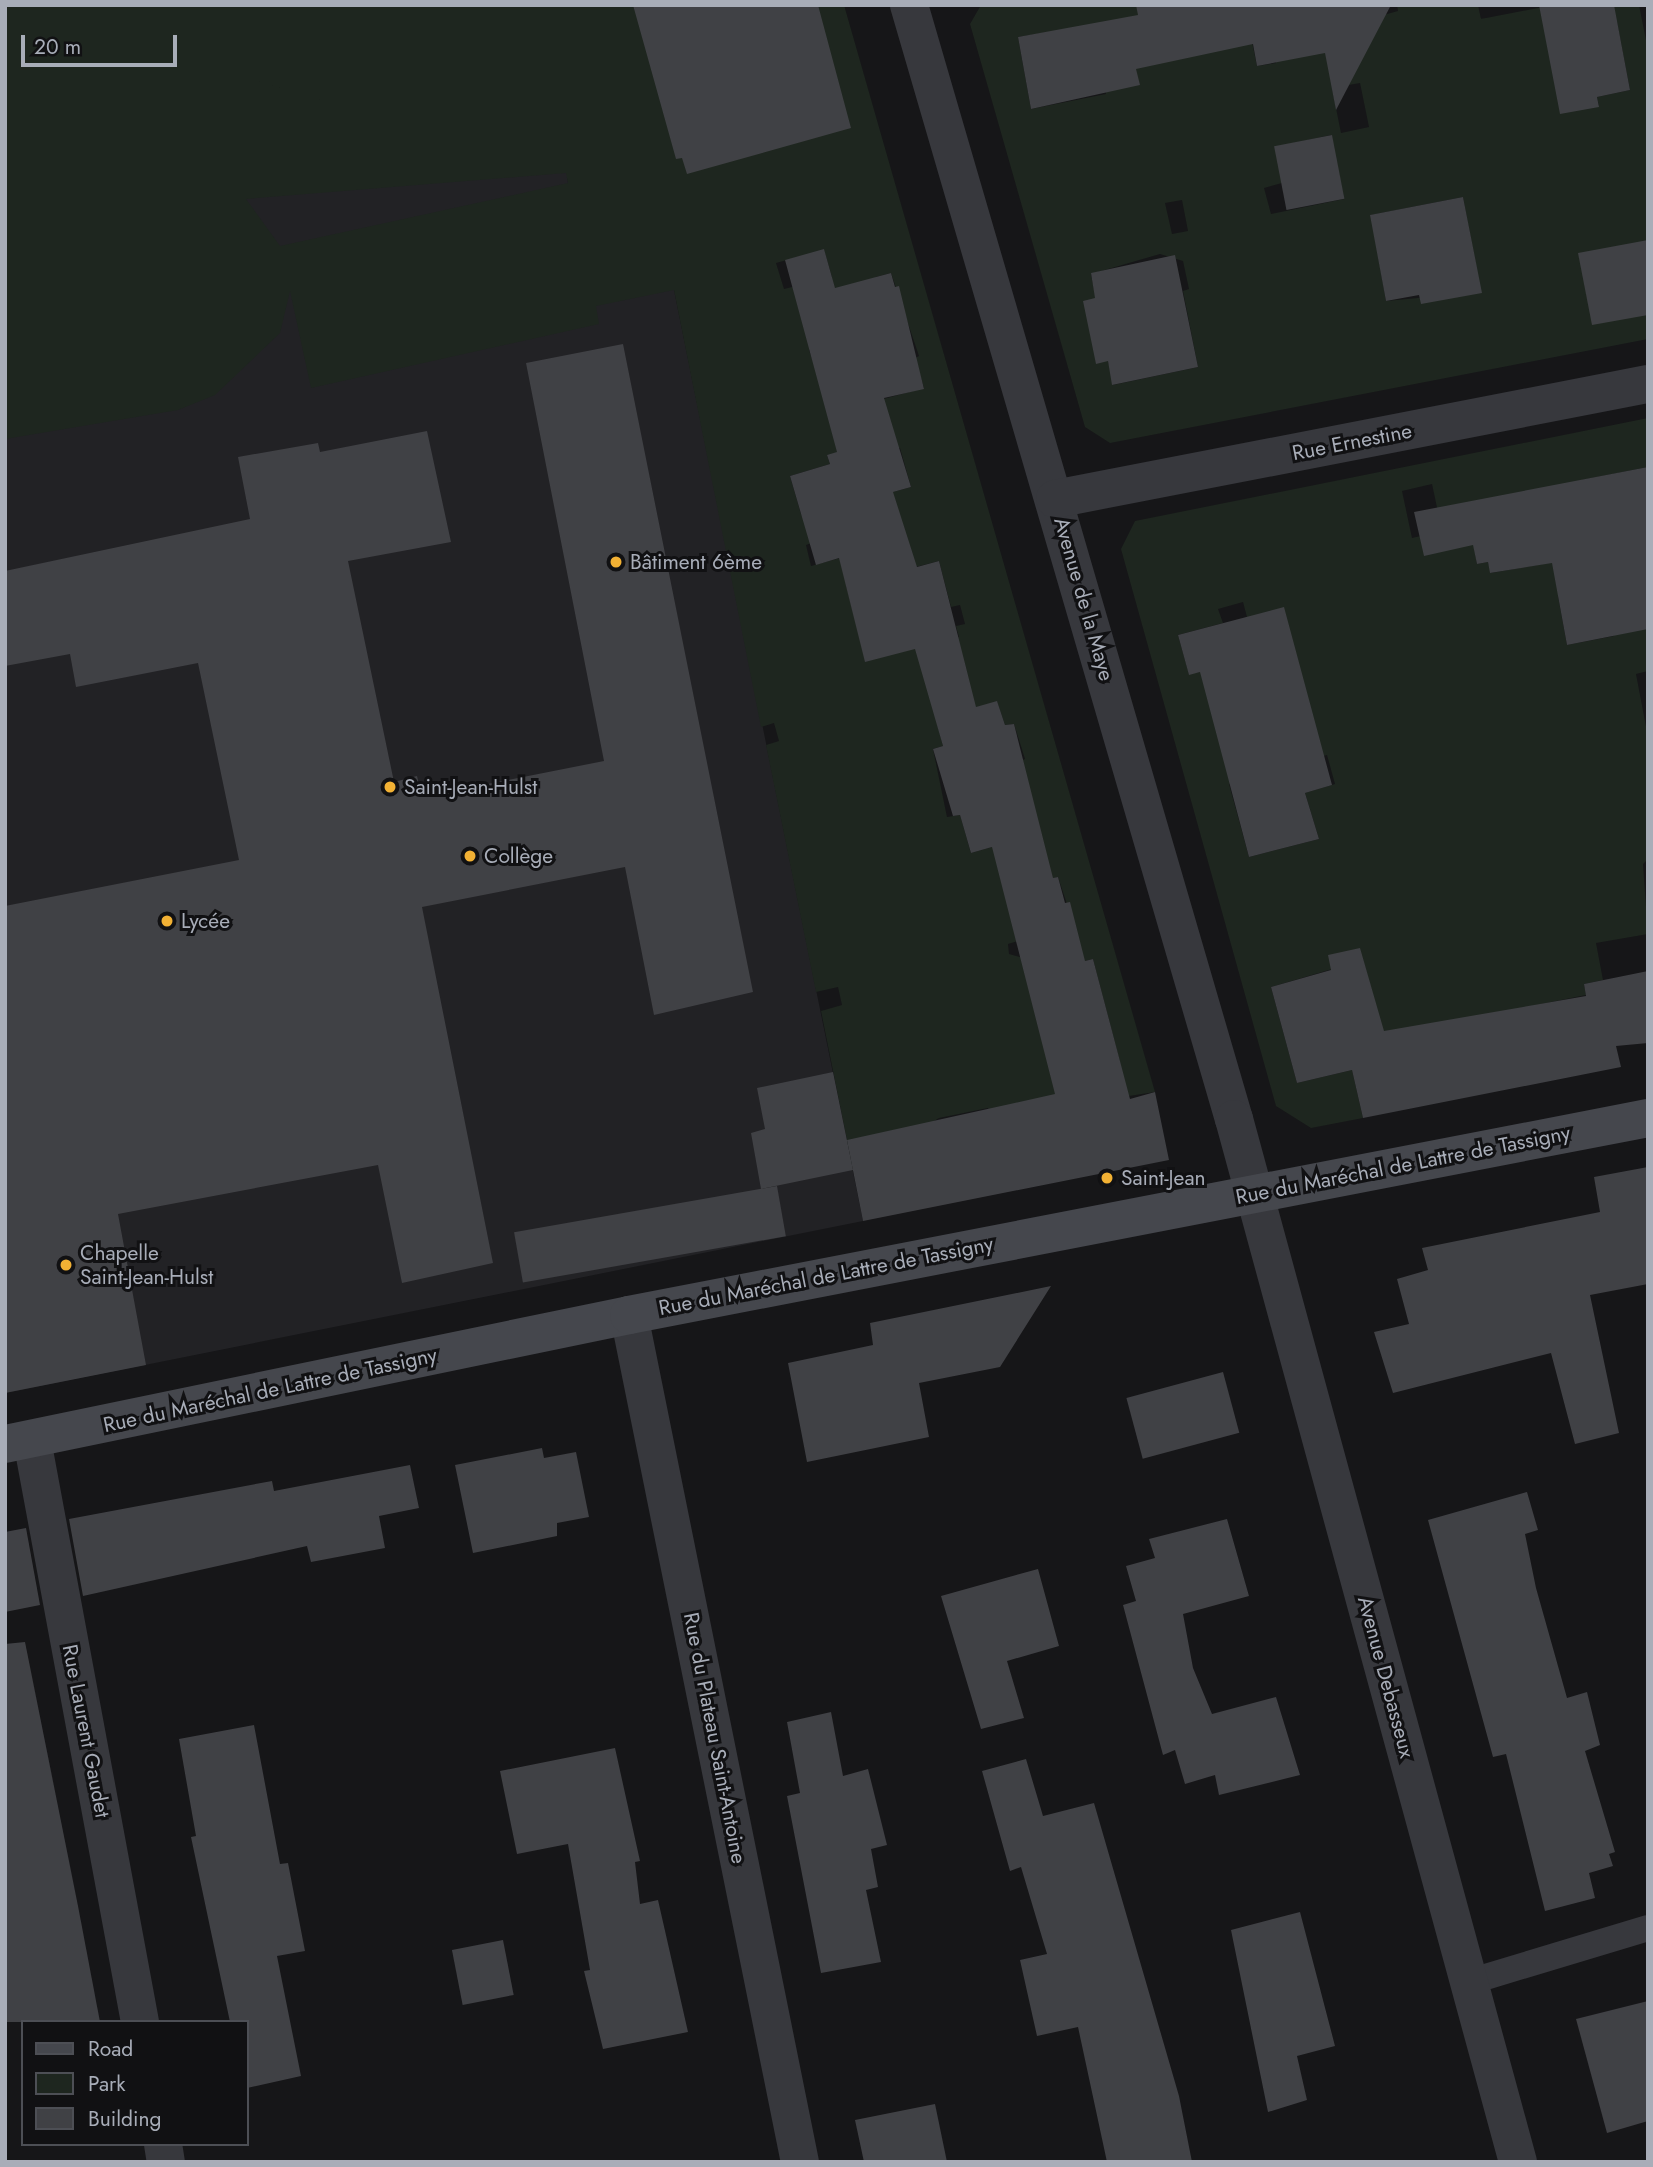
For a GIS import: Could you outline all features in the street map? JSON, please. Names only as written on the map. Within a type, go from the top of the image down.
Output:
[{"type":"main road","name":"Rue du Maréchal de Lattre de Tassigny","points":[[18,1442],[629,1315],[1648,1118]]},
{"type":"street","name":"Avenue de la Maye","points":[[909,5],[1055,499],[1252,1194]]},
{"type":"street","name":"Rue Ernestine","points":[[1055,499],[1648,384]]},
{"type":"street","name":"Avenue Debasseux","points":[[1252,1194],[1518,2162]]},
{"type":"street","name":"Rue du Plateau Saint-Antoine","points":[[629,1315],[800,2162]]},
{"type":"street","name":"Rue Laurent Gaudet","points":[[18,1442],[140,2020]]},
{"type":"lane","points":[[1469,1982],[1648,1928]]},
{"type":"shaded area","name":"Saint-Jean-Hulst","points":[[5,149],[567,173],[568,183],[674,290],[863,1221],[5,1393]]},
{"type":"green space","points":[[5,5],[844,5],[1155,1092],[992,1117],[988,1108],[939,1118],[853,1170],[821,1011],[842,1005],[838,987],[816,992],[766,745],[779,741],[774,723],[761,727],[674,290],[596,306],[599,324],[311,388],[290,291],[280,333],[215,395],[178,410],[5,439]],"holes":[[[566,173],[568,183],[280,246],[246,199]],[[824,250],[832,277],[784,289],[776,263]],[[891,273],[919,356],[915,358],[924,388],[832,413],[809,350],[876,277]],[[900,448],[911,487],[893,492],[858,553],[811,566],[806,545],[817,541],[801,514],[790,476],[830,464],[827,455]],[[939,561],[951,607],[960,605],[965,624],[956,626],[959,637],[866,661],[846,585]],[[997,702],[1005,725],[1014,724],[1025,759],[1020,761],[1006,843],[971,853],[960,815],[947,817],[933,749],[943,746],[936,719]],[[1058,877],[1079,940],[1020,957],[1009,954],[1008,944],[1018,941],[1005,892]],[[1093,959],[1120,1062],[1038,973]]]},
{"type":"green space","points":[[981,5],[1136,5],[1251,37],[1257,66],[1276,63],[1273,45],[1398,11],[1397,5],[1478,5],[1481,19],[1553,5],[1639,5],[1648,50],[1648,339],[1110,443],[1085,427],[970,24]],"holes":[[[1617,22],[1630,90],[1597,97],[1599,106],[1545,36]],[[1093,25],[1106,94],[1031,109],[1018,37]],[[1360,83],[1369,127],[1341,133],[1332,88]],[[1331,135],[1344,199],[1271,214],[1264,188],[1282,183],[1275,147]],[[1463,197],[1481,292],[1386,301],[1371,215]],[[1182,200],[1188,231],[1172,234],[1165,203]],[[1160,254],[1183,261],[1189,289],[1183,291],[1198,367],[1113,385],[1091,274]]]},
{"type":"green space","points":[[1648,418],[1648,467],[1582,480],[1648,600],[1648,671],[1636,674],[1648,737],[1648,859],[1643,864],[1648,934],[1596,943],[1603,980],[1584,984],[1586,995],[1482,1016],[1387,1045],[1363,960],[1271,987],[1297,1083],[1352,1070],[1363,1118],[1311,1128],[1276,1106],[1121,549],[1135,521]],"holes":[[[1432,484],[1442,531],[1412,538],[1402,491]],[[1473,542],[1554,562],[1491,573],[1488,562],[1477,564]],[[1558,596],[1608,609],[1614,636],[1567,645]],[[1243,602],[1247,617],[1200,672],[1189,674],[1178,635],[1223,623],[1218,609]],[[1327,755],[1335,784],[1305,793],[1319,839],[1249,857],[1229,784]]]},
{"type":"building","points":[[633,5],[818,5],[851,128],[687,174],[682,158],[676,159]]},
{"type":"building","points":[[1136,5],[1391,5],[1336,110],[1325,53],[1257,66],[1253,44],[1136,69],[1140,85],[1031,109],[1018,37],[1138,15]]},
{"type":"building","points":[[1539,5],[1614,5],[1630,90],[1597,97],[1599,107],[1560,114]]},
{"type":"building","points":[[1332,135],[1344,199],[1286,210],[1274,146]]},
{"type":"building","points":[[1463,197],[1482,293],[1421,304],[1419,295],[1386,301],[1370,215]]},
{"type":"building","points":[[1648,240],[1648,315],[1592,325],[1578,253]]},
{"type":"building","points":[[824,249],[835,288],[891,273],[895,287],[899,286],[924,389],[884,398],[911,487],[893,492],[917,567],[939,561],[976,707],[997,701],[1005,725],[1014,724],[1053,878],[1058,877],[1065,903],[1070,902],[1085,961],[1093,959],[1130,1099],[1155,1092],[1169,1160],[863,1221],[847,1140],[1055,1094],[992,847],[971,853],[960,815],[953,816],[933,749],[943,746],[915,649],[865,662],[839,558],[816,565],[790,476],[830,464],[827,455],[837,452],[785,260]]},
{"type":"building","points":[[1175,255],[1198,367],[1112,385],[1108,361],[1096,364],[1083,301],[1095,298],[1091,273]]},
{"type":"building","points":[[623,344],[753,992],[654,1015],[625,867],[422,907],[493,1263],[402,1283],[378,1165],[118,1214],[146,1365],[5,1393],[5,906],[239,860],[198,663],[76,687],[70,654],[5,666],[5,571],[250,519],[238,457],[318,443],[320,452],[427,431],[451,542],[348,561],[394,782],[417,776],[422,797],[604,761],[526,363]]},
{"type":"building","points":[[1648,467],[1648,629],[1567,645],[1552,563],[1490,573],[1488,562],[1477,564],[1473,545],[1424,556],[1414,512]]},
{"type":"building","points":[[1284,607],[1332,785],[1305,793],[1319,839],[1249,857],[1200,672],[1189,675],[1178,635]]},
{"type":"building","points":[[1360,948],[1384,1031],[1586,996],[1584,984],[1648,971],[1648,1043],[1616,1046],[1621,1067],[1363,1118],[1352,1070],[1297,1083],[1271,987],[1331,970],[1328,955]]},
{"type":"building","points":[[833,1072],[853,1170],[761,1189],[751,1133],[765,1129],[757,1088]]},
{"type":"building","points":[[1648,1167],[1648,1284],[1590,1295],[1619,1433],[1575,1444],[1551,1353],[1393,1393],[1374,1332],[1409,1324],[1397,1279],[1428,1270],[1422,1248],[1600,1212],[1594,1177]]},
{"type":"building","points":[[777,1186],[786,1236],[523,1283],[514,1232]]},
{"type":"building","points":[[1051,1286],[1000,1367],[919,1383],[929,1437],[807,1462],[788,1363],[873,1345],[870,1323]]},
{"type":"building","points":[[1223,1372],[1239,1433],[1143,1459],[1126,1398]]},
{"type":"building","points":[[542,1448],[544,1458],[576,1452],[589,1517],[557,1523],[557,1536],[473,1553],[455,1465]]},
{"type":"building","points":[[410,1465],[419,1508],[379,1516],[385,1548],[311,1562],[307,1546],[83,1596],[69,1519],[272,1481],[274,1491]]},
{"type":"building","points":[[1527,1492],[1538,1530],[1525,1534],[1536,1588],[1567,1698],[1587,1692],[1600,1745],[1585,1751],[1615,1852],[1609,1854],[1613,1866],[1589,1873],[1595,1898],[1545,1911],[1506,1754],[1493,1757],[1428,1520]]},
{"type":"building","points":[[1227,1519],[1249,1596],[1183,1614],[1193,1668],[1212,1714],[1276,1697],[1300,1775],[1219,1795],[1215,1775],[1185,1784],[1175,1750],[1163,1755],[1123,1605],[1136,1601],[1126,1566],[1155,1558],[1149,1539]]},
{"type":"building","points":[[26,1528],[40,1605],[5,1612],[5,1532]]},
{"type":"building","points":[[1038,1569],[1059,1646],[1007,1661],[1024,1718],[981,1729],[941,1596]]},
{"type":"building","points":[[25,1642],[100,2020],[5,2022],[5,1644]]},
{"type":"building","points":[[831,1712],[843,1776],[868,1769],[887,1845],[871,1849],[878,1887],[866,1890],[881,1962],[821,1973],[787,1796],[800,1793],[787,1722]]},
{"type":"building","points":[[254,1725],[280,1864],[288,1863],[305,1951],[277,1956],[301,2076],[248,2088],[248,2020],[230,2020],[191,1837],[196,1836],[179,1739]]},
{"type":"building","points":[[615,1748],[640,1861],[635,1862],[640,1904],[658,1900],[688,2032],[603,2049],[584,1971],[590,1970],[568,1844],[517,1854],[500,1771]]},
{"type":"building","points":[[1026,1759],[1043,1816],[1094,1803],[1179,2096],[1192,2162],[1107,2162],[1078,2027],[1037,2036],[1020,1960],[1047,1954],[1021,1867],[1010,1871],[982,1771]]},
{"type":"building","points":[[1300,1912],[1335,2046],[1297,2056],[1307,2100],[1268,2112],[1231,1930]]},
{"type":"building","points":[[503,1940],[514,1995],[463,2005],[452,1950]]},
{"type":"building","points":[[1648,2001],[1648,2121],[1607,2133],[1576,2019]]},
{"type":"building","points":[[935,2104],[947,2162],[864,2162],[855,2120]]},
{"type":"place","name":"Bâtiment 6ème","points":[[616,562]]},
{"type":"place","name":"Saint-Jean-Hulst","points":[[390,787]]},
{"type":"place","name":"Collège","points":[[470,856]]},
{"type":"place","name":"Lycée","points":[[167,921]]},
{"type":"place","name":"Saint-Jean","points":[[1107,1178]]},
{"type":"place","name":"Chapelle Saint-Jean-Hulst","points":[[66,1265]]}]
